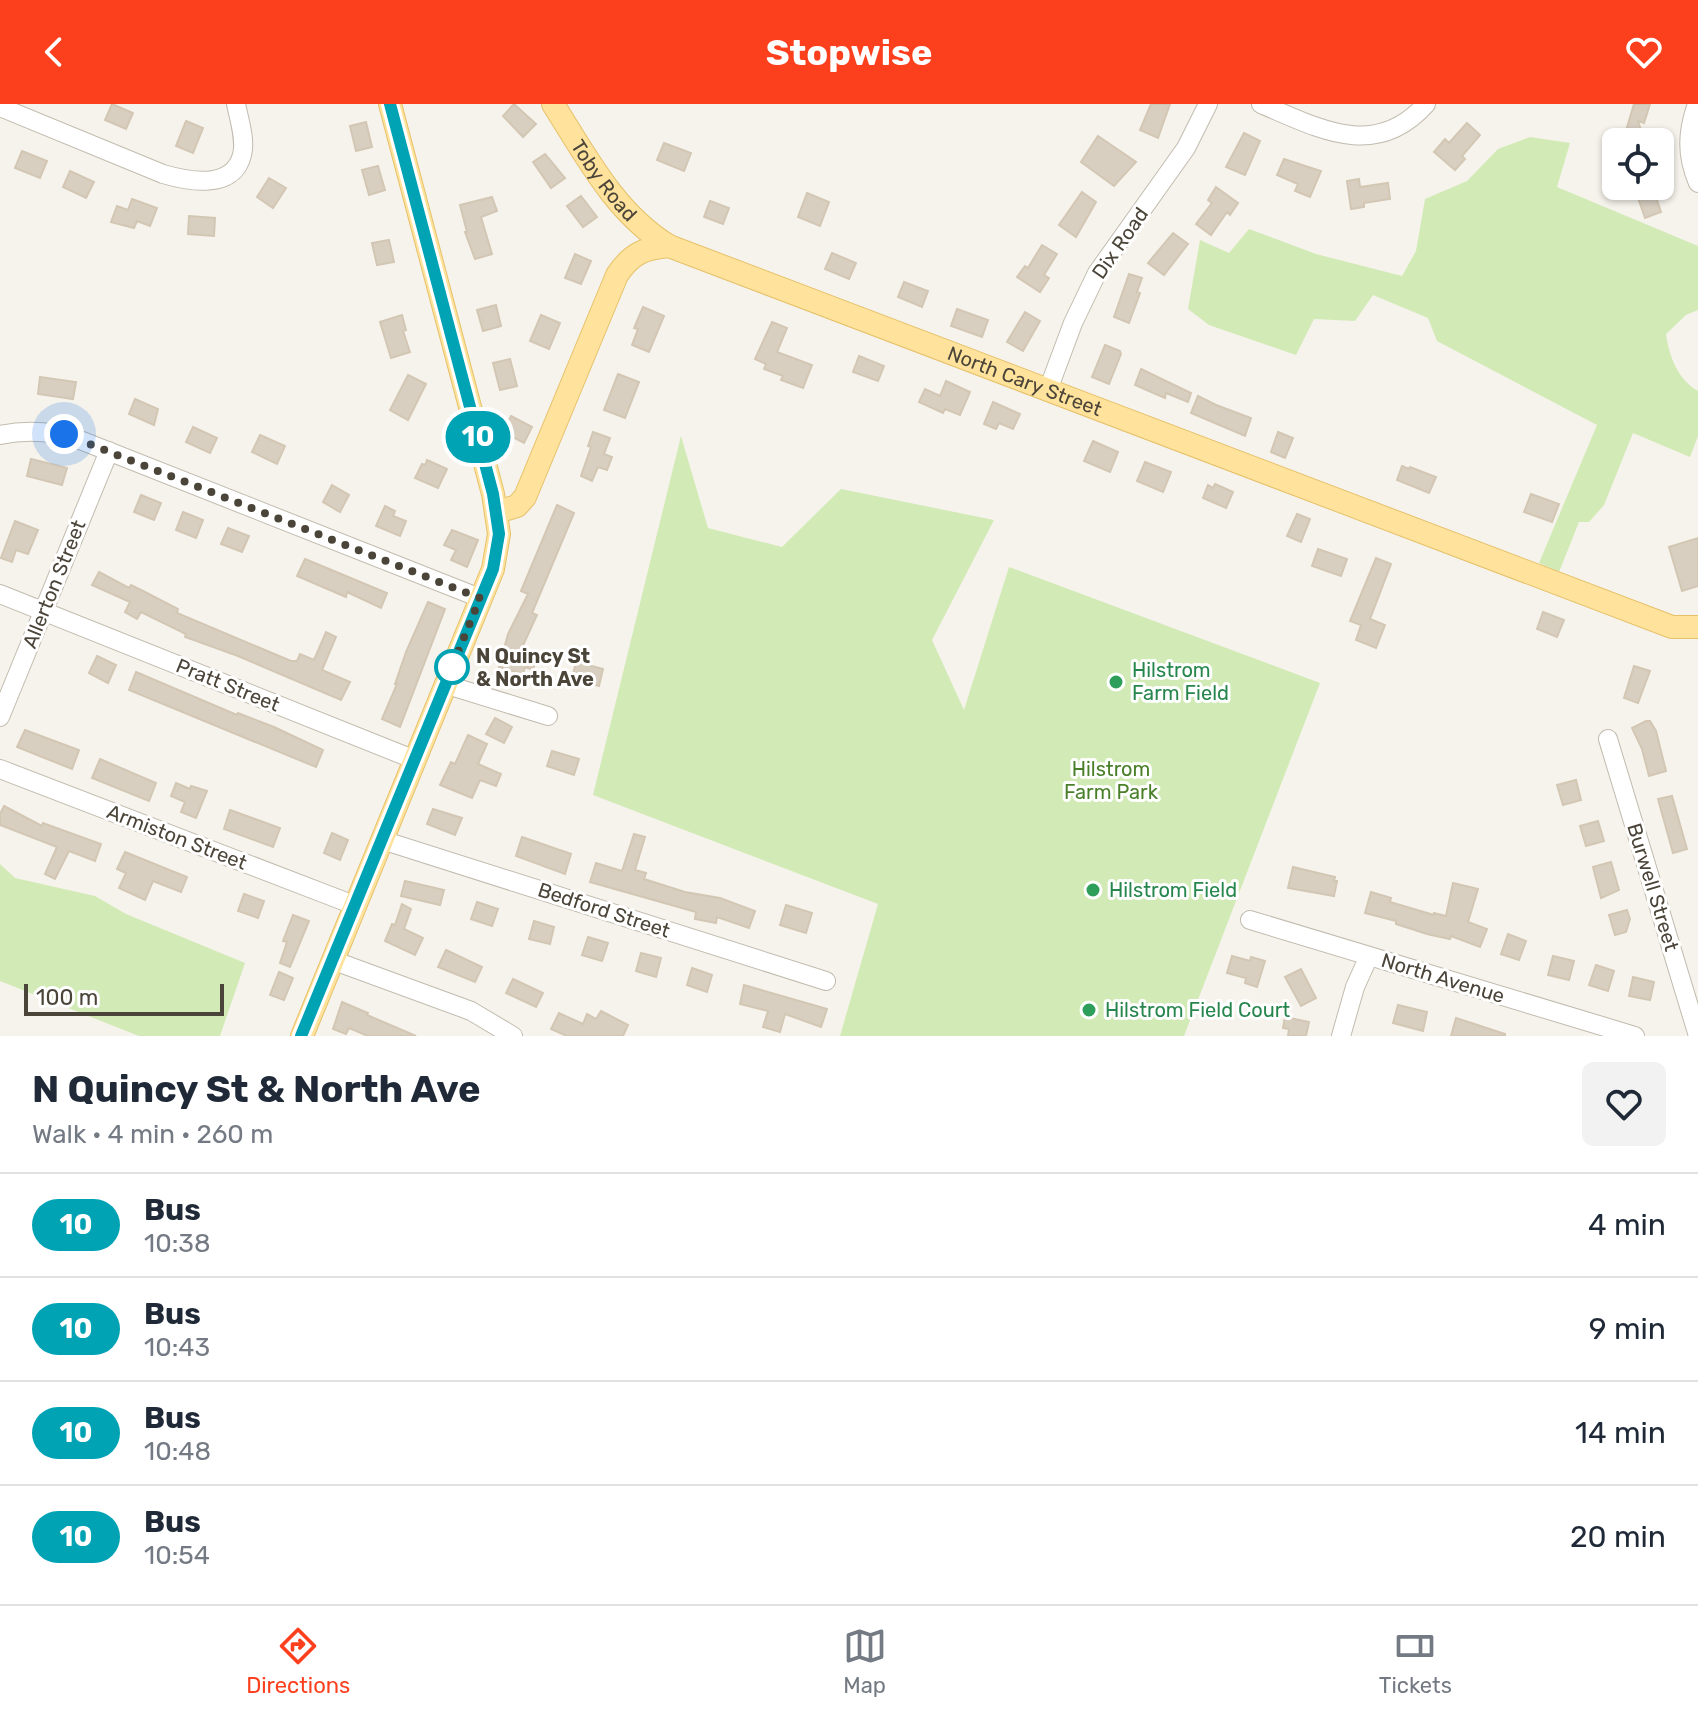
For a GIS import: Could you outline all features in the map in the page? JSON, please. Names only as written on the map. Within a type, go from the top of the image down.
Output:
[{"type":"main road","points":[[302,1036],[498,552],[497,512],[390,104]]},
{"type":"main road","name":"Toby Road","points":[[553,104],[615,199],[641,227],[669,246]]},
{"type":"main road","points":[[497,512],[517,506],[525,497],[617,275],[632,256],[642,250],[669,246]]},
{"type":"main road","name":"North Cary Street","points":[[669,246],[1672,627],[1698,627]]},
{"type":"street","points":[[0,107],[163,174],[191,182],[216,180],[232,171],[242,156],[236,104]]},
{"type":"street","name":"Dix Road","points":[[1048,390],[1090,285],[1186,148],[1208,104]]},
{"type":"street","points":[[1261,104],[1331,133],[1350,137],[1386,131],[1426,104]]},
{"type":"street","points":[[1697,104],[1688,143],[1691,167],[1698,183]]},
{"type":"street","points":[[0,435],[48,431],[109,451],[480,598]]},
{"type":"street","name":"Allerton Street","points":[[0,717],[109,451]]},
{"type":"street","name":"Pratt Street","points":[[0,594],[413,759]]},
{"type":"street","points":[[444,684],[548,716]]},
{"type":"street","name":"Burwell Street","points":[[1608,739],[1698,1036]]},
{"type":"street","name":"Armiston Street","points":[[0,769],[354,905]]},
{"type":"street","name":"Bedford Street","points":[[382,840],[826,981]]},
{"type":"street","name":"North Avenue","points":[[1250,920],[1635,1036]]},
{"type":"street","points":[[1341,1036],[1355,987],[1369,956]]},
{"type":"street","points":[[332,960],[471,1011],[513,1036]]},
{"type":"green space","points":[[1530,137],[1570,143],[1557,187],[1698,246],[1698,310],[1686,315],[1666,334],[1676,367],[1685,381],[1698,391],[1698,436],[1690,457],[1633,433],[1604,505],[1589,522],[1579,522],[1559,572],[1539,563],[1597,425],[1437,341],[1428,318],[1373,295],[1355,321],[1314,319],[1296,355],[1209,325],[1188,309],[1200,240],[1229,253],[1249,229],[1316,254],[1402,276],[1416,251],[1425,199],[1467,181],[1498,149]]},
{"type":"green space","name":"Hilstrom Farm Park","points":[[681,436],[708,528],[782,547],[841,489],[994,520],[932,640],[964,710],[1009,567],[1320,683],[1184,1036],[840,1036],[878,904],[593,795]]},
{"type":"green space","points":[[0,864],[15,878],[95,896],[126,914],[245,963],[220,1036],[139,1036],[0,981]]},
{"type":"building","points":[[112,104],[133,113],[126,129],[105,120]]},
{"type":"building","points":[[514,104],[536,124],[523,137],[503,116]]},
{"type":"building","points":[[1151,104],[1170,104],[1158,138],[1140,130]]},
{"type":"building","points":[[1634,104],[1650,104],[1644,123],[1638,121],[1640,128],[1627,128]]},
{"type":"building","points":[[186,121],[203,128],[193,153],[176,146]]},
{"type":"building","points":[[366,122],[372,147],[356,151],[350,126]]},
{"type":"building","points":[[1467,123],[1480,135],[1462,156],[1465,159],[1455,170],[1434,152],[1445,139],[1449,143]]},
{"type":"building","points":[[1244,133],[1260,141],[1245,175],[1226,167]]},
{"type":"building","points":[[1098,136],[1136,162],[1114,186],[1081,162]]},
{"type":"building","points":[[664,143],[691,153],[684,171],[657,160]]},
{"type":"building","points":[[22,151],[47,161],[40,178],[15,168]]},
{"type":"building","points":[[545,154],[565,178],[551,188],[533,162]]},
{"type":"building","points":[[1284,159],[1321,171],[1310,197],[1295,191],[1298,184],[1277,175]]},
{"type":"building","points":[[378,166],[385,190],[369,195],[362,170]]},
{"type":"building","points":[[70,171],[94,182],[86,198],[63,187]]},
{"type":"building","points":[[269,178],[286,188],[273,208],[257,197]]},
{"type":"building","points":[[1359,179],[1360,187],[1388,183],[1390,199],[1364,203],[1364,207],[1351,209],[1347,181]]},
{"type":"building","points":[[1216,187],[1238,203],[1230,215],[1227,212],[1211,235],[1196,224],[1212,203],[1208,200]]},
{"type":"building","points":[[1082,192],[1096,202],[1076,237],[1059,225]]},
{"type":"building","points":[[807,193],[829,202],[820,226],[798,217]]},
{"type":"building","points":[[581,196],[597,217],[583,227],[567,206]]},
{"type":"building","points":[[492,197],[497,211],[481,217],[492,254],[475,259],[465,232],[460,205]]},
{"type":"building","points":[[132,199],[157,208],[150,226],[137,221],[134,228],[111,222],[117,206],[128,210]]},
{"type":"building","points":[[1639,200],[1657,200],[1661,212],[1645,218]]},
{"type":"building","points":[[710,201],[729,208],[723,224],[704,217]]},
{"type":"building","points":[[189,216],[215,218],[214,236],[188,234]]},
{"type":"building","points":[[1173,233],[1188,244],[1164,275],[1148,263]]},
{"type":"building","points":[[389,240],[394,262],[377,265],[372,243]]},
{"type":"building","points":[[1042,245],[1057,254],[1044,275],[1049,278],[1040,292],[1017,277],[1025,266],[1028,268]]},
{"type":"building","points":[[832,253],[856,263],[849,279],[825,269]]},
{"type":"building","points":[[575,254],[591,261],[581,284],[565,278]]},
{"type":"building","points":[[1129,274],[1142,278],[1129,323],[1114,317]]},
{"type":"building","points":[[904,282],[928,291],[922,307],[898,297]]},
{"type":"building","points":[[496,305],[501,326],[483,331],[477,310]]},
{"type":"building","points":[[643,307],[664,316],[649,352],[632,345],[638,329],[634,328]]},
{"type":"building","points":[[957,309],[988,320],[982,337],[951,326]]},
{"type":"building","points":[[1025,312],[1040,321],[1023,351],[1007,342]]},
{"type":"building","points":[[402,315],[406,330],[403,331],[410,352],[391,358],[380,322]]},
{"type":"building","points":[[541,315],[560,323],[549,349],[530,341]]},
{"type":"building","points":[[772,322],[787,328],[777,352],[812,365],[803,388],[781,380],[783,376],[764,369],[766,364],[755,359]]},
{"type":"building","points":[[1105,345],[1121,354],[1109,384],[1092,377]]},
{"type":"building","points":[[859,356],[884,366],[878,381],[853,372]]},
{"type":"building","points":[[510,359],[517,386],[500,390],[493,363]]},
{"type":"building","points":[[1141,369],[1191,393],[1188,402],[1166,393],[1165,398],[1135,385]]},
{"type":"building","points":[[618,374],[639,382],[625,418],[604,410]]},
{"type":"building","points":[[408,375],[426,384],[408,420],[390,410]]},
{"type":"building","points":[[40,377],[76,382],[73,399],[38,394]]},
{"type":"building","points":[[946,381],[970,392],[960,415],[945,409],[943,413],[919,402],[925,389],[940,396]]},
{"type":"building","points":[[1198,396],[1251,418],[1245,436],[1191,413]]},
{"type":"building","points":[[135,399],[158,409],[154,425],[129,414]]},
{"type":"building","points":[[993,402],[1020,414],[1013,429],[999,423],[996,429],[984,424]]},
{"type":"building","points":[[511,416],[532,427],[524,443],[513,437],[509,444],[500,439]]},
{"type":"building","points":[[193,427],[217,438],[210,453],[186,442]]},
{"type":"building","points":[[593,432],[610,438],[604,454],[612,457],[607,470],[598,467],[592,481],[581,476]]},
{"type":"building","points":[[1278,432],[1293,438],[1285,458],[1271,452]]},
{"type":"building","points":[[260,435],[285,446],[277,464],[252,452]]},
{"type":"building","points":[[1093,441],[1118,452],[1110,472],[1084,461]]},
{"type":"building","points":[[31,459],[67,468],[62,485],[27,476]]},
{"type":"building","points":[[427,460],[447,469],[438,488],[415,478]]},
{"type":"building","points":[[1145,462],[1171,472],[1163,492],[1137,481]]},
{"type":"building","points":[[1402,466],[1436,477],[1429,493],[1397,480]]},
{"type":"building","points":[[1215,484],[1233,492],[1226,508],[1203,498],[1208,485],[1213,488]]},
{"type":"building","points":[[332,485],[349,495],[340,512],[323,502]]},
{"type":"building","points":[[1531,494],[1559,504],[1552,522],[1524,512]]},
{"type":"building","points":[[141,495],[161,503],[154,520],[134,512]]},
{"type":"building","points":[[557,505],[574,513],[532,613],[537,615],[519,654],[536,659],[533,670],[525,667],[523,674],[499,667],[508,634],[528,594],[521,591]]},
{"type":"building","points":[[385,506],[395,511],[393,516],[406,521],[400,536],[376,526]]},
{"type":"building","points":[[183,512],[203,520],[196,538],[176,530]]},
{"type":"building","points":[[1297,514],[1310,519],[1301,542],[1287,536]]},
{"type":"building","points":[[15,521],[38,530],[28,554],[16,550],[12,562],[1,558]]},
{"type":"building","points":[[228,528],[249,536],[242,552],[221,544]]},
{"type":"building","points":[[452,530],[478,540],[467,567],[451,560],[456,550],[444,545]]},
{"type":"building","points":[[1698,538],[1698,586],[1682,591],[1669,547]]},
{"type":"building","points":[[1318,549],[1347,559],[1341,576],[1312,566]]},
{"type":"building","points":[[1376,558],[1391,564],[1370,619],[1385,625],[1376,648],[1356,640],[1361,625],[1350,621]]},
{"type":"building","points":[[305,559],[387,593],[381,608],[347,592],[346,597],[297,576]]},
{"type":"building","points":[[99,572],[178,609],[177,613],[291,661],[297,661],[300,654],[314,660],[326,632],[336,637],[322,670],[350,682],[341,700],[185,637],[186,634],[141,612],[137,619],[125,612],[130,602],[92,585]]},
{"type":"building","points":[[428,602],[445,609],[400,727],[382,719]]},
{"type":"building","points":[[1543,612],[1564,620],[1557,637],[1537,629]]},
{"type":"building","points":[[97,656],[116,665],[108,683],[89,673]]},
{"type":"building","points":[[576,662],[603,669],[599,686],[572,679]]},
{"type":"building","points":[[1634,666],[1650,671],[1638,703],[1624,698]]},
{"type":"building","points":[[136,672],[323,750],[316,767],[129,690]]},
{"type":"building","points":[[495,718],[512,727],[504,743],[486,734]]},
{"type":"building","points":[[1650,721],[1656,731],[1666,771],[1649,776],[1642,749],[1632,728]]},
{"type":"building","points":[[25,730],[79,750],[72,769],[17,747]]},
{"type":"building","points":[[468,735],[487,744],[478,764],[501,774],[496,786],[480,780],[472,798],[440,785],[451,762],[455,764]]},
{"type":"building","points":[[552,751],[579,759],[574,775],[547,766]]},
{"type":"building","points":[[100,759],[156,783],[149,801],[92,778]]},
{"type":"building","points":[[1576,780],[1581,800],[1563,805],[1557,785]]},
{"type":"building","points":[[176,783],[207,791],[196,818],[181,812],[185,802],[171,796]]},
{"type":"building","points":[[1672,796],[1687,849],[1673,853],[1658,799]]},
{"type":"building","points":[[4,806],[42,826],[43,823],[101,844],[95,861],[69,851],[55,879],[45,874],[57,847],[0,825]]},
{"type":"building","points":[[433,809],[462,818],[455,835],[427,824]]},
{"type":"building","points":[[230,810],[280,828],[273,847],[224,829]]},
{"type":"building","points":[[1598,821],[1604,841],[1586,846],[1580,826]]},
{"type":"building","points":[[332,833],[348,840],[340,860],[324,853]]},
{"type":"building","points":[[634,834],[645,837],[635,870],[646,873],[644,879],[685,892],[720,898],[755,911],[749,928],[717,917],[716,923],[695,919],[696,912],[590,882],[596,863],[622,871]]},
{"type":"building","points":[[522,837],[571,854],[565,874],[516,856]]},
{"type":"building","points":[[125,852],[187,877],[181,892],[153,881],[145,900],[119,888],[126,873],[117,869]]},
{"type":"building","points":[[1611,862],[1619,890],[1601,898],[1593,867]]},
{"type":"building","points":[[1293,867],[1335,877],[1334,896],[1288,888]]},
{"type":"building","points":[[405,881],[444,890],[440,905],[401,896]]},
{"type":"building","points":[[1453,883],[1478,889],[1468,922],[1487,929],[1480,947],[1451,936],[1450,939],[1427,934],[1365,913],[1371,892],[1391,898],[1390,902],[1446,916]]},
{"type":"building","points":[[244,894],[264,901],[258,918],[238,911]]},
{"type":"building","points":[[477,902],[498,909],[492,926],[471,919]]},
{"type":"building","points":[[402,904],[411,909],[404,929],[423,938],[415,955],[385,941],[392,924],[395,925]]},
{"type":"building","points":[[786,905],[812,913],[806,933],[780,925]]},
{"type":"building","points":[[1627,910],[1630,919],[1626,932],[1615,935],[1609,915]]},
{"type":"building","points":[[293,915],[309,921],[290,967],[280,963],[287,942],[283,941]]},
{"type":"building","points":[[534,921],[554,927],[550,944],[529,939]]},
{"type":"building","points":[[1508,934],[1526,941],[1519,960],[1501,954]]},
{"type":"building","points":[[588,937],[608,943],[602,961],[582,955]]},
{"type":"building","points":[[446,950],[482,967],[475,982],[438,967]]},
{"type":"building","points":[[641,953],[661,958],[656,977],[636,971]]},
{"type":"building","points":[[1232,956],[1265,961],[1257,987],[1245,983],[1246,978],[1227,973]]},
{"type":"building","points":[[1553,956],[1574,961],[1569,980],[1548,975]]},
{"type":"building","points":[[1596,965],[1614,971],[1608,991],[1589,985]]},
{"type":"building","points":[[692,968],[712,975],[707,992],[687,985]]},
{"type":"building","points":[[1301,969],[1316,998],[1301,1006],[1285,977]]},
{"type":"building","points":[[279,972],[293,978],[284,1000],[270,995]]},
{"type":"building","points":[[1633,977],[1654,982],[1650,1000],[1629,996]]},
{"type":"building","points":[[513,979],[543,993],[536,1007],[506,993]]},
{"type":"building","points":[[744,985],[827,1009],[821,1027],[785,1014],[780,1032],[763,1027],[768,1011],[740,1004]]},
{"type":"building","points":[[342,1002],[416,1036],[368,1036],[349,1028],[346,1034],[333,1029]]},
{"type":"building","points":[[1398,1005],[1427,1012],[1423,1031],[1393,1023]]},
{"type":"building","points":[[601,1011],[628,1025],[623,1036],[567,1036],[551,1029],[559,1013],[583,1024],[587,1014],[596,1019]]},
{"type":"building","points":[[1285,1017],[1309,1022],[1306,1036],[1288,1036],[1289,1029],[1283,1028]]},
{"type":"building","points":[[1456,1018],[1505,1034],[1505,1036],[1451,1036]]},
{"type":"bus line","name":"10","points":[[301,1036],[498,552],[499,517],[390,104]]},
{"type":"place","name":"N Quincy St & North Ave","points":[[452,667]]},
{"type":"place","name":"Hilstrom Farm Field","points":[[1116,682]]},
{"type":"place","name":"Hilstrom Field","points":[[1093,890]]},
{"type":"place","name":"Hilstrom Field Court","points":[[1089,1010]]},
{"type":"route","points":[[64,434],[480,598],[452,667]]}]
